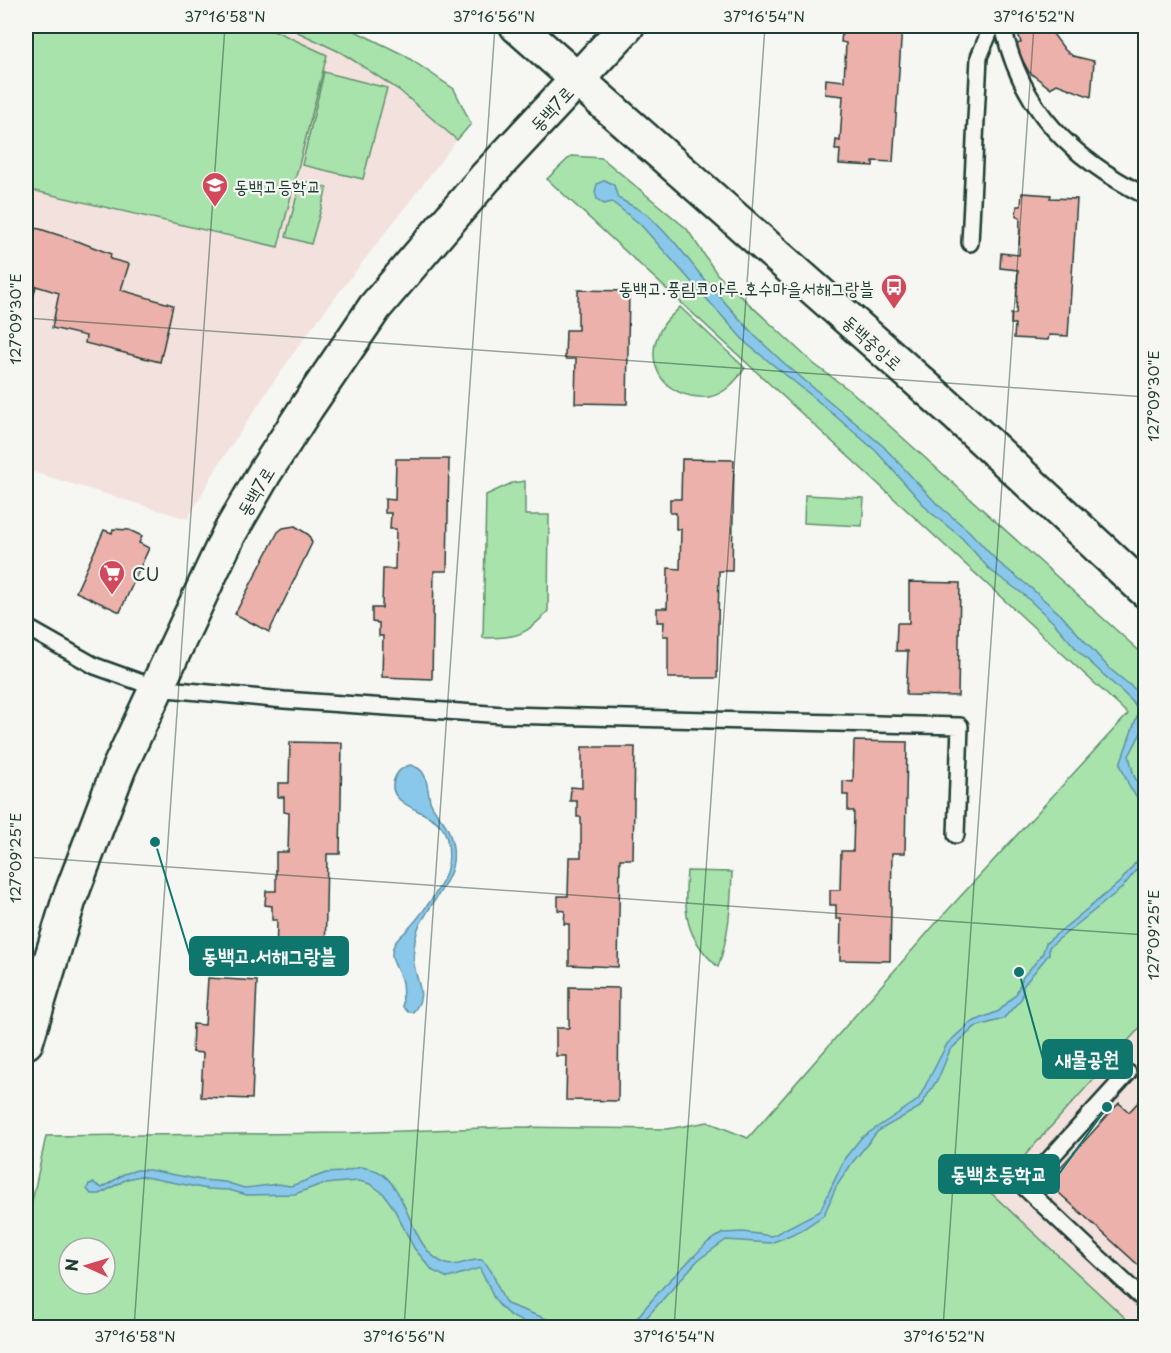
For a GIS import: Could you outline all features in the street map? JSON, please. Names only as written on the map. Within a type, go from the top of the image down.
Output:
[{"type":"street","name":"동백중앙로","points":[[517,26],[957,416],[1146,591]]},
{"type":"street","name":"동백7로","points":[[26,1042],[69,900],[119,768],[235,524],[307,406],[375,307],[486,177],[627,26]]},
{"type":"lane","points":[[970,243],[979,57],[992,26]]},
{"type":"lane","points":[[1002,26],[1020,82],[1044,118],[1095,168],[1146,196]]},
{"type":"lane","points":[[26,627],[95,666],[156,688],[294,701],[504,715],[960,726],[956,835]]},
{"type":"lane","points":[[1128,1073],[1024,1187],[1146,1302]]},
{"type":"shaded area","name":"동백고등학교","points":[[26,26],[285,26],[342,53],[399,90],[457,140],[307,334],[217,467],[188,519],[26,470]]},
{"type":"shaded area","points":[[1145,1022],[1145,1327],[1135,1327],[991,1193]]},
{"type":"green space","points":[[26,26],[265,26],[327,55],[278,247],[26,189]]},
{"type":"green space","points":[[285,26],[345,26],[404,55],[454,89],[471,124],[457,140],[399,90],[342,53]]},
{"type":"green space","points":[[324,72],[387,88],[363,179],[302,165]]},
{"type":"green space","points":[[571,156],[602,158],[687,229],[717,274],[814,364],[852,392],[1145,656],[1145,1022],[991,1193],[1135,1327],[26,1328],[26,1230],[46,1136],[349,1133],[512,1127],[667,1129],[708,1122],[748,1138],[936,923],[1128,714],[547,179]]},
{"type":"green space","points":[[301,180],[327,188],[311,244],[286,237]]},
{"type":"green space","points":[[680,307],[745,368],[730,386],[720,393],[698,397],[679,392],[661,378],[656,368],[654,358],[658,335]]},
{"type":"green space","points":[[525,481],[525,515],[549,515],[548,611],[533,626],[520,634],[483,638],[486,495],[512,483]]},
{"type":"green space","points":[[805,495],[864,498],[862,526],[804,523]]},
{"type":"green space","points":[[687,871],[732,872],[729,920],[718,967],[698,945],[692,934],[686,900]]},
{"type":"water","points":[[605,180],[614,185],[618,198],[647,214],[677,245],[755,336],[883,446],[938,505],[969,531],[998,562],[1061,615],[1110,669],[1137,691],[1145,705],[1145,725],[1129,756],[1134,776],[1145,795],[1145,807],[1130,788],[1120,764],[1137,716],[1138,709],[1131,700],[1080,653],[1053,622],[1023,594],[990,570],[962,538],[930,512],[876,451],[747,344],[640,224],[612,202],[604,204],[597,199],[595,192],[597,184]]},
{"type":"water","points":[[410,765],[421,770],[426,778],[430,801],[449,832],[454,857],[449,877],[417,932],[414,965],[421,996],[413,1012],[408,1012],[403,1007],[402,982],[392,950],[397,940],[417,919],[439,888],[448,865],[449,848],[440,825],[406,805],[396,795],[394,780],[400,770]]},
{"type":"water","points":[[1145,851],[1145,859],[1122,888],[1049,947],[1049,954],[1023,986],[1022,998],[1003,1019],[975,1027],[950,1050],[939,1077],[920,1107],[878,1131],[836,1187],[824,1215],[800,1231],[771,1243],[726,1240],[698,1260],[638,1327],[629,1327],[663,1287],[708,1242],[723,1233],[743,1232],[772,1236],[820,1211],[845,1158],[861,1138],[918,1100],[947,1044],[970,1023],[999,1011],[1016,994],[1023,977],[1042,955],[1046,943],[1120,882]]},
{"type":"water","points":[[361,1167],[377,1171],[389,1181],[404,1205],[424,1246],[434,1257],[450,1265],[482,1260],[487,1264],[507,1304],[568,1327],[538,1326],[510,1315],[494,1299],[480,1268],[448,1278],[433,1271],[414,1248],[393,1207],[383,1193],[370,1184],[359,1181],[334,1183],[319,1185],[295,1194],[247,1195],[140,1176],[127,1179],[100,1194],[91,1194],[87,1189],[89,1184],[94,1183],[102,1188],[124,1174],[137,1170],[225,1182],[244,1188],[278,1184],[291,1186],[326,1173]]},
{"type":"building","points":[[847,26],[902,26],[893,162],[873,161],[873,166],[839,164],[840,150],[835,150],[836,140],[840,141],[843,96],[825,94],[826,79],[844,81],[846,43],[841,42],[842,32],[846,32]]},
{"type":"building","points":[[1016,26],[1051,26],[1053,34],[1065,50],[1073,56],[1094,61],[1091,97],[1057,84],[1050,88],[1029,72],[1014,44],[1021,43]]},
{"type":"building","points":[[1022,193],[1051,195],[1050,198],[1077,199],[1068,336],[1049,335],[1048,340],[1014,338],[1015,324],[1011,324],[1011,314],[1016,314],[1018,270],[1000,268],[1001,253],[1019,255],[1020,217],[1016,216],[1017,206],[1021,206]]},
{"type":"building","points":[[26,227],[40,229],[111,254],[110,259],[129,264],[121,290],[173,305],[160,362],[85,343],[86,336],[52,328],[59,293],[36,286],[26,328]]},
{"type":"building","points":[[578,290],[629,291],[627,404],[575,403],[576,359],[565,359],[566,330],[578,330]]},
{"type":"building","points":[[396,459],[449,459],[447,571],[434,571],[432,679],[382,677],[383,636],[379,636],[379,623],[372,622],[372,608],[382,608],[383,569],[395,569],[396,529],[390,529],[391,513],[385,513],[385,499],[395,500]]},
{"type":"building","points":[[682,459],[734,460],[732,571],[719,571],[717,678],[668,678],[668,636],[663,636],[664,622],[657,622],[657,608],[667,608],[668,568],[680,569],[681,529],[676,529],[676,513],[670,513],[670,499],[681,499]]},
{"type":"building","points":[[295,526],[309,535],[312,543],[269,632],[235,614],[278,532],[283,528]]},
{"type":"building","points":[[113,529],[129,530],[142,536],[139,543],[149,548],[120,612],[76,592],[104,530],[112,533]]},
{"type":"building","points":[[909,582],[960,583],[958,696],[906,695],[908,651],[896,651],[897,623],[909,623]]},
{"type":"building","points":[[854,741],[907,742],[905,853],[892,853],[890,961],[840,960],[841,919],[836,919],[836,905],[830,905],[830,890],[840,890],[841,851],[853,851],[854,811],[848,811],[848,795],[843,795],[843,781],[853,782]]},
{"type":"building","points":[[290,742],[342,743],[340,854],[327,854],[325,962],[276,961],[277,920],[272,920],[272,906],[265,905],[266,891],[276,891],[276,852],[288,852],[289,813],[284,812],[284,797],[278,797],[278,783],[289,783]]},
{"type":"building","points":[[582,747],[635,747],[633,859],[620,859],[618,967],[569,965],[569,924],[564,924],[565,911],[558,910],[558,896],[568,896],[569,857],[581,857],[581,817],[577,817],[577,801],[570,801],[571,787],[582,788]]},
{"type":"building","points":[[208,978],[257,981],[252,1099],[201,1097],[203,1053],[192,1052],[193,1024],[205,1025]]},
{"type":"building","points":[[569,987],[619,988],[618,1101],[566,1100],[567,1056],[556,1056],[556,1028],[569,1028]]},
{"type":"building","points":[[1146,1094],[1146,1272],[1047,1182],[1119,1103],[1129,1112]]},
{"type":"place","name":"동백고등학교","points":[[215,208]]},
{"type":"place","name":"동백고.풍림코아루.호수마을서해그랑블","points":[[894,310]]},
{"type":"place","name":"CU","points":[[112,596]]},
{"type":"place","name":"동백고.서해그랑블","points":[[155,842]]},
{"type":"place","name":"새물공원","points":[[1019,972]]},
{"type":"place","name":"동백초등학교","points":[[1107,1107]]}]
